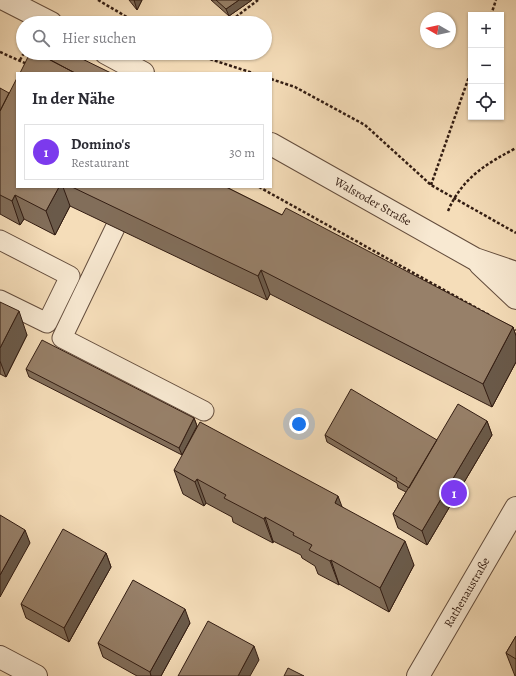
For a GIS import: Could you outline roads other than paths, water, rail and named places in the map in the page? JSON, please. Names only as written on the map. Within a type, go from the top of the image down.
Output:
[{"type":"street","points":[[6,0],[37,16]]},
{"type":"street","points":[[119,60],[141,72]]},
{"type":"street","name":"Walsroder Straße","points":[[272,145],[474,259],[516,273]]},
{"type":"street","name":"Walsroder Straße","points":[[474,259],[516,298]]},
{"type":"street","name":"Rathenaustraße","points":[[418,676],[516,508]]},
{"type":"street","points":[[0,657],[36,676]]},
{"type":"lane","points":[[115,228],[62,338],[204,411]]},
{"type":"lane","points":[[0,240],[70,276],[47,323],[0,300]]},
{"type":"place","name":"Domino's","points":[[454,493]]}]
